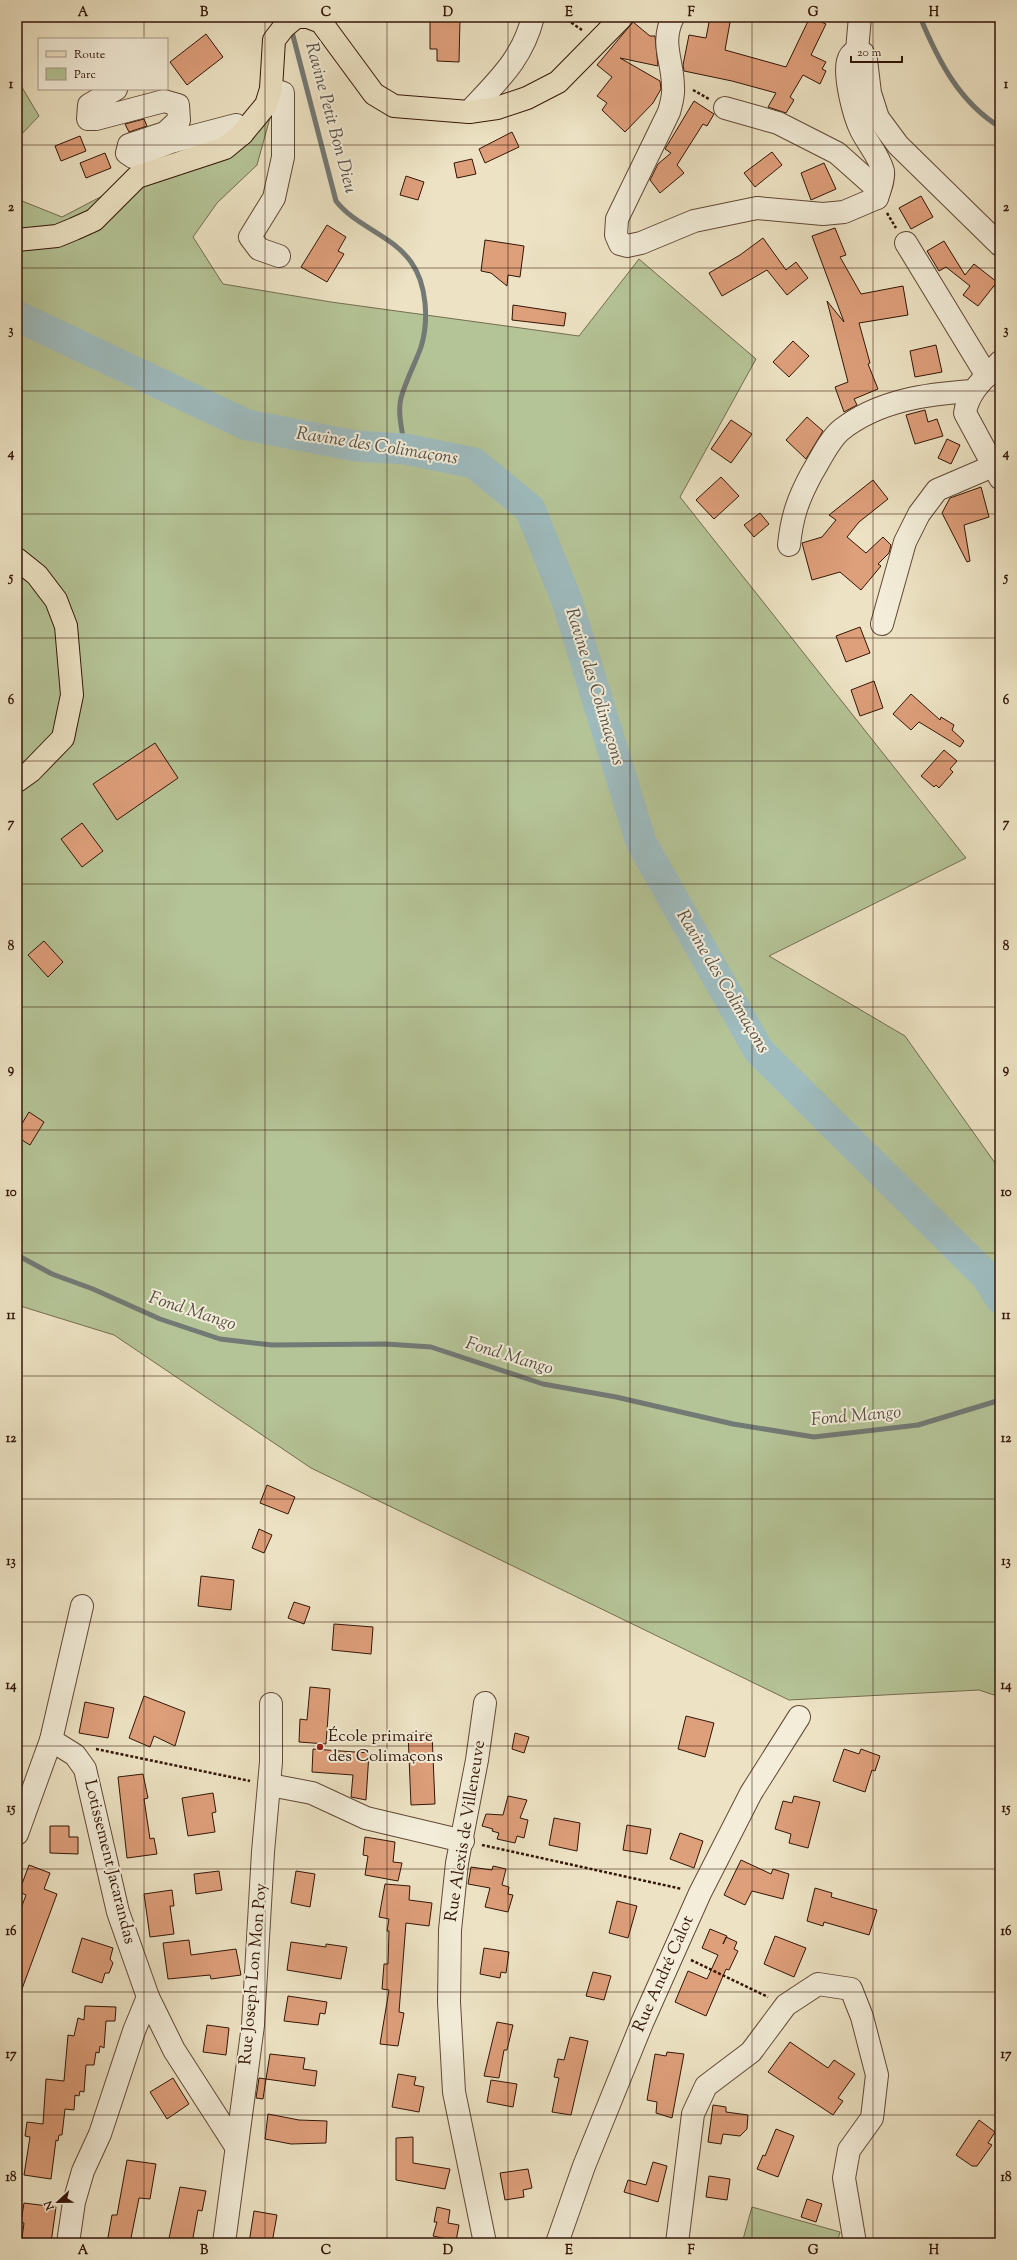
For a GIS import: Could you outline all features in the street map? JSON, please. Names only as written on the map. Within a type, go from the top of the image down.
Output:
[{"type":"main road","points":[[17,240],[56,236],[94,220],[137,177],[225,148],[242,134],[266,105],[271,89],[274,40],[284,26],[296,17],[308,17],[321,22],[374,94],[394,106],[469,112],[498,108],[528,98],[558,82],[622,17]]},
{"type":"main road","points":[[17,559],[37,575],[56,600],[66,626],[72,694],[63,738],[31,771],[17,781]]},
{"type":"street","points":[[469,112],[514,62],[524,45],[533,17]]},
{"type":"street","points":[[673,17],[667,29],[666,42],[674,87],[670,112],[618,219],[616,235],[620,244],[627,246],[641,243],[694,220],[757,208],[823,214],[844,212],[877,198],[882,186],[883,172],[878,159],[861,130],[857,119],[847,71],[848,61],[852,53],[857,50]]},
{"type":"street","points":[[857,50],[860,17]]},
{"type":"street","points":[[857,50],[863,53],[866,60],[870,93],[878,118],[898,146],[1000,246]]},
{"type":"street","points":[[271,89],[283,93],[283,157],[274,198],[250,237],[259,249],[279,256]]},
{"type":"street","points":[[114,90],[89,105],[88,119],[96,119],[164,101],[178,105],[179,120],[165,133],[130,145],[127,153],[133,157],[171,142],[236,124],[242,134]]},
{"type":"street","points":[[725,108],[778,123],[837,153],[873,186],[877,198]]},
{"type":"street","points":[[906,243],[987,376]]},
{"type":"street","points":[[882,624],[905,542],[919,514],[937,490],[997,472],[965,413],[966,402],[987,376]]},
{"type":"street","points":[[789,545],[792,518],[803,490],[820,459],[841,431],[874,411],[901,400],[936,393],[987,376]]},
{"type":"street","points":[[17,1834],[51,1740],[82,1606]]},
{"type":"street","name":"Rue Alexis de Villeneuve","points":[[485,1703],[463,1841],[457,1863],[450,1930],[449,2002],[454,2092],[485,2243]]},
{"type":"street","name":"Rue Joseph Lon Mon Poy","points":[[224,2243],[252,2025],[263,1852],[270,1785],[271,1704]]},
{"type":"street","name":"Rue André Calot","points":[[556,2243],[584,2166],[642,2023],[700,1893],[751,1794],[800,1717]]},
{"type":"street","name":"Lotissement Jacarandas","points":[[51,1740],[74,1755],[85,1769],[118,1912],[148,1998],[174,2050],[236,2145]]},
{"type":"street","points":[[270,1785],[312,1793],[366,1818],[463,1841]]},
{"type":"street","points":[[677,2243],[693,2114],[706,2086],[751,2052],[786,2005],[818,1984],[851,1989],[862,2017],[877,2075],[872,2118],[849,2150],[844,2178],[855,2243]]},
{"type":"street","points":[[68,2243],[74,2202],[83,2171],[100,2134],[129,2044],[148,1998]]},
{"type":"path","points":[[672,78],[725,108]]},
{"type":"path","points":[[877,198],[906,243]]},
{"type":"path","points":[[90,1748],[270,1785]]},
{"type":"path","points":[[463,1841],[700,1893]]},
{"type":"path","points":[[674,1951],[786,2005]]},
{"type":"green space","points":[[17,79],[39,116],[17,139]]},
{"type":"green space","points":[[273,107],[257,165],[217,203],[193,237],[223,284],[331,302],[579,336],[639,259],[756,359],[680,497],[966,858],[769,956],[905,1036],[1000,1170],[1000,1697],[979,1690],[789,1700],[311,1468],[114,1335],[17,1305],[17,199],[62,217]]},
{"type":"green space","points":[[752,2207],[840,2232],[837,2243],[742,2243]]},
{"type":"building","points":[[710,17],[731,17],[725,50],[786,67],[810,17],[826,24],[811,55],[826,62],[822,69],[826,71],[820,84],[803,75],[790,97],[794,100],[786,113],[768,107],[776,93],[732,81],[684,71],[683,65],[689,35],[706,38]]},
{"type":"building","points":[[430,18],[460,19],[459,62],[437,61],[437,49],[430,49]]},
{"type":"building","points":[[633,22],[650,36],[655,36],[658,66],[620,58],[660,81],[661,89],[653,103],[625,132],[602,110],[607,103],[597,96],[612,77],[597,65]]},
{"type":"building","points":[[206,34],[223,57],[187,85],[170,62]]},
{"type":"building","points":[[694,101],[714,114],[707,126],[703,124],[677,165],[684,173],[660,193],[650,180],[658,164],[671,153],[665,149]]},
{"type":"building","points":[[144,119],[147,126],[129,132],[125,124]]},
{"type":"building","points":[[512,132],[519,147],[485,163],[479,149]]},
{"type":"building","points":[[80,136],[86,151],[61,161],[55,146]]},
{"type":"building","points":[[772,152],[782,165],[755,187],[744,173]]},
{"type":"building","points":[[105,153],[111,168],[86,178],[80,163]]},
{"type":"building","points":[[472,159],[476,174],[457,178],[454,163]]},
{"type":"building","points":[[824,163],[836,189],[811,200],[801,173]]},
{"type":"building","points":[[406,176],[424,182],[418,200],[400,195]]},
{"type":"building","points":[[921,196],[933,217],[911,229],[899,208]]},
{"type":"building","points":[[327,225],[346,237],[338,251],[344,254],[327,282],[301,267]]},
{"type":"building","points":[[835,228],[846,255],[840,257],[861,294],[903,286],[908,315],[859,323],[870,363],[868,364],[878,389],[854,399],[857,405],[844,412],[835,387],[848,382],[827,301],[844,322],[812,236]]},
{"type":"building","points":[[763,238],[786,270],[796,262],[808,278],[787,295],[767,270],[722,296],[709,273],[740,255]]},
{"type":"building","points":[[485,240],[524,246],[520,277],[508,275],[507,286],[491,273],[481,271]]},
{"type":"building","points":[[944,241],[965,275],[974,264],[997,282],[978,306],[963,295],[970,286],[946,267],[939,271],[927,251]]},
{"type":"building","points":[[513,305],[566,313],[564,326],[512,320]]},
{"type":"building","points":[[793,341],[809,356],[789,377],[773,362]]},
{"type":"building","points":[[936,345],[942,372],[915,377],[910,351]]},
{"type":"building","points":[[925,410],[928,422],[937,419],[943,436],[915,444],[906,415]]},
{"type":"building","points":[[807,417],[823,431],[806,459],[786,440]]},
{"type":"building","points":[[731,420],[752,434],[731,463],[711,449]]},
{"type":"building","points":[[947,439],[960,445],[951,464],[938,458]]},
{"type":"building","points":[[721,477],[739,496],[714,519],[696,500]]},
{"type":"building","points":[[873,480],[888,499],[859,522],[847,537],[866,553],[883,537],[891,545],[889,553],[878,564],[881,566],[861,590],[840,572],[812,580],[802,543],[822,537],[836,520],[829,515]]},
{"type":"building","points":[[981,487],[989,517],[964,525],[970,561],[967,562],[942,513],[950,498]]},
{"type":"building","points":[[760,513],[769,524],[754,537],[744,525]]},
{"type":"building","points":[[860,627],[870,653],[846,662],[836,636]]},
{"type":"building","points":[[874,681],[883,708],[860,716],[851,690]]},
{"type":"building","points":[[911,694],[940,720],[941,717],[954,725],[952,730],[964,741],[960,747],[919,722],[911,730],[893,714]]},
{"type":"building","points":[[155,743],[178,778],[117,820],[93,784]]},
{"type":"building","points":[[944,750],[957,761],[950,769],[953,772],[939,788],[936,785],[934,787],[921,776]]},
{"type":"building","points":[[82,823],[103,851],[82,867],[61,839]]},
{"type":"building","points":[[44,941],[63,962],[48,977],[28,955]]},
{"type":"building","points":[[29,1112],[44,1122],[30,1145],[17,1137],[17,1132]]},
{"type":"building","points":[[267,1485],[295,1497],[288,1514],[260,1503]]},
{"type":"building","points":[[259,1529],[272,1535],[264,1553],[252,1548]]},
{"type":"building","points":[[201,1576],[234,1580],[231,1610],[198,1606]]},
{"type":"building","points":[[294,1602],[310,1607],[304,1624],[288,1618]]},
{"type":"building","points":[[334,1624],[373,1627],[371,1654],[332,1650]]},
{"type":"building","points":[[310,1687],[330,1689],[326,1744],[299,1742],[300,1719],[307,1720]]},
{"type":"building","points":[[144,1696],[185,1712],[175,1746],[154,1736],[150,1747],[129,1738]]},
{"type":"building","points":[[85,1702],[114,1708],[108,1738],[79,1733]]},
{"type":"building","points":[[686,1716],[714,1723],[705,1757],[678,1749]]},
{"type":"building","points":[[408,1733],[432,1733],[435,1804],[411,1805]]},
{"type":"building","points":[[515,1733],[529,1737],[524,1753],[512,1749]]},
{"type":"building","points":[[313,1749],[369,1753],[366,1800],[351,1797],[353,1775],[312,1772]]},
{"type":"building","points":[[844,1749],[859,1754],[861,1749],[880,1756],[875,1771],[872,1770],[865,1792],[833,1781]]},
{"type":"building","points":[[143,1774],[148,1798],[144,1799],[150,1839],[154,1838],[157,1854],[127,1858],[118,1777]]},
{"type":"building","points":[[213,1793],[216,1812],[212,1813],[215,1832],[188,1836],[182,1798]]},
{"type":"building","points":[[508,1796],[527,1800],[520,1818],[528,1820],[524,1838],[517,1836],[515,1843],[497,1839],[499,1833],[492,1831],[493,1829],[482,1826],[486,1814],[503,1815]]},
{"type":"building","points":[[794,1796],[820,1802],[808,1848],[789,1843],[791,1834],[775,1829],[783,1801],[792,1803]]},
{"type":"building","points":[[554,1818],[580,1823],[577,1851],[549,1845]]},
{"type":"building","points":[[627,1825],[651,1829],[647,1854],[623,1850]]},
{"type":"building","points":[[50,1826],[69,1826],[69,1837],[78,1837],[78,1854],[50,1853]]},
{"type":"building","points":[[680,1833],[703,1841],[694,1868],[670,1859]]},
{"type":"building","points":[[365,1837],[395,1842],[393,1862],[402,1863],[398,1881],[365,1875],[368,1856],[363,1855]]},
{"type":"building","points":[[741,1860],[771,1874],[773,1869],[789,1874],[783,1899],[752,1891],[745,1905],[724,1895]]},
{"type":"building","points":[[29,1865],[50,1873],[44,1889],[57,1894],[19,1997],[17,1997],[17,1919],[26,1895],[19,1892]]},
{"type":"building","points":[[493,1866],[506,1869],[502,1885],[509,1887],[508,1894],[513,1895],[508,1912],[485,1907],[490,1888],[468,1884],[471,1867],[492,1870]]},
{"type":"building","points":[[219,1871],[222,1890],[196,1894],[194,1874]]},
{"type":"building","points":[[296,1871],[315,1874],[310,1907],[291,1903]]},
{"type":"building","points":[[385,1884],[410,1886],[409,1900],[432,1903],[429,1926],[406,1923],[399,2012],[404,2013],[398,2046],[380,2044],[389,1990],[382,1989],[384,1964],[388,1964],[389,1931],[387,1931],[389,1919],[379,1917]]},
{"type":"building","points":[[815,1888],[832,1893],[831,1897],[877,1910],[869,1935],[824,1922],[823,1926],[807,1921]]},
{"type":"building","points":[[172,1890],[174,1906],[170,1906],[174,1934],[150,1937],[144,1894]]},
{"type":"building","points":[[617,1901],[637,1906],[628,1938],[609,1933]]},
{"type":"building","points":[[710,1929],[737,1942],[734,1949],[738,1951],[729,1970],[726,1969],[706,2016],[675,2002],[688,1971],[707,1979],[718,1955],[702,1948]]},
{"type":"building","points":[[775,1936],[806,1948],[794,1977],[764,1964]]},
{"type":"building","points":[[82,1938],[113,1948],[110,1959],[113,1963],[109,1973],[105,1973],[102,1983],[72,1972]]},
{"type":"building","points":[[189,1940],[191,1955],[236,1949],[241,1975],[211,1979],[210,1975],[168,1979],[163,1943]]},
{"type":"building","points":[[291,1942],[326,1947],[326,1944],[347,1947],[341,1979],[287,1970]]},
{"type":"building","points":[[484,1948],[509,1952],[506,1973],[501,1972],[500,1978],[480,1974]]},
{"type":"building","points":[[593,1972],[611,1976],[604,2000],[586,1996]]},
{"type":"building","points":[[288,1996],[327,2002],[325,2014],[320,2013],[318,2025],[284,2021]]},
{"type":"building","points":[[85,2006],[116,2007],[115,2021],[106,2021],[104,2048],[100,2046],[99,2053],[96,2052],[94,2065],[86,2065],[84,2092],[80,2091],[79,2096],[75,2095],[74,2110],[65,2109],[62,2135],[59,2135],[58,2141],[56,2140],[51,2179],[24,2175],[30,2137],[25,2136],[27,2122],[43,2124],[46,2079],[64,2081],[68,2035],[74,2036],[78,2018],[84,2020]]},
{"type":"building","points":[[497,2022],[513,2025],[507,2050],[504,2050],[499,2078],[484,2076]]},
{"type":"building","points":[[207,2025],[229,2028],[226,2055],[203,2052]]},
{"type":"building","points":[[570,2037],[588,2041],[571,2115],[552,2112],[559,2078],[554,2077],[558,2059],[564,2060]]},
{"type":"building","points":[[790,2042],[828,2068],[834,2060],[855,2074],[838,2098],[843,2101],[833,2115],[768,2072]]},
{"type":"building","points":[[667,2052],[684,2054],[672,2118],[656,2113],[657,2102],[647,2100],[655,2054],[666,2056]]},
{"type":"building","points":[[270,2054],[305,2058],[303,2069],[317,2071],[315,2086],[266,2079]]},
{"type":"building","points":[[398,2074],[416,2077],[414,2085],[424,2087],[419,2112],[392,2107]]},
{"type":"building","points":[[173,2078],[189,2104],[167,2119],[150,2092]]},
{"type":"building","points":[[259,2078],[266,2079],[263,2099],[256,2098]]},
{"type":"building","points":[[491,2080],[517,2084],[513,2107],[487,2102]]},
{"type":"building","points":[[713,2105],[726,2107],[726,2112],[748,2115],[747,2129],[740,2136],[723,2134],[721,2144],[708,2142]]},
{"type":"building","points":[[268,2114],[299,2120],[327,2121],[326,2143],[291,2144],[265,2139]]},
{"type":"building","points":[[979,2120],[995,2132],[988,2143],[992,2145],[977,2166],[972,2166],[956,2155]]},
{"type":"building","points":[[776,2129],[794,2136],[778,2177],[757,2169],[763,2155],[765,2156]]},
{"type":"building","points":[[413,2137],[413,2163],[450,2169],[445,2189],[396,2180],[396,2138]]},
{"type":"building","points":[[127,2160],[156,2164],[150,2199],[139,2198],[130,2243],[107,2243],[112,2215],[117,2215]]},
{"type":"building","points":[[653,2162],[667,2166],[658,2202],[624,2192],[628,2180],[646,2185]]},
{"type":"building","points":[[528,2169],[532,2188],[523,2190],[524,2197],[505,2200],[500,2173]]},
{"type":"building","points":[[709,2176],[730,2179],[727,2200],[706,2197]]},
{"type":"building","points":[[180,2187],[206,2191],[202,2211],[198,2210],[192,2243],[168,2243]]},
{"type":"building","points":[[807,2199],[822,2204],[816,2222],[801,2217]]},
{"type":"building","points":[[24,2203],[56,2207],[51,2243],[22,2238],[24,2223],[21,2222]]},
{"type":"building","points":[[437,2207],[450,2210],[448,2223],[459,2225],[456,2241],[433,2236],[437,2222],[434,2222]]},
{"type":"building","points":[[254,2211],[277,2215],[272,2243],[249,2243]]},
{"type":"waterway","points":[[920,17],[942,64],[961,93],[986,117],[1000,127]]},
{"type":"waterway","name":"Ravine Petit Bon Dieu","points":[[291,28],[336,201],[353,217],[384,237],[403,253],[411,262],[416,271],[423,292],[426,314],[424,337],[403,391],[400,404],[400,417],[405,449]]},
{"type":"waterway","name":"Ravine des Colimaçons","points":[[17,316],[247,425],[356,446],[405,449],[474,463],[530,509],[567,601],[641,842],[759,1051],[987,1277],[1000,1298]]},
{"type":"waterway","name":"Fond Mango","points":[[17,1255],[52,1274],[93,1289],[160,1319],[220,1339],[272,1345],[386,1344],[431,1347],[543,1384],[616,1397],[733,1424],[814,1437],[918,1425],[997,1401],[1000,1397]]},
{"type":"place","name":"École primaire des Colimaçons","points":[[320,1747]]}]
